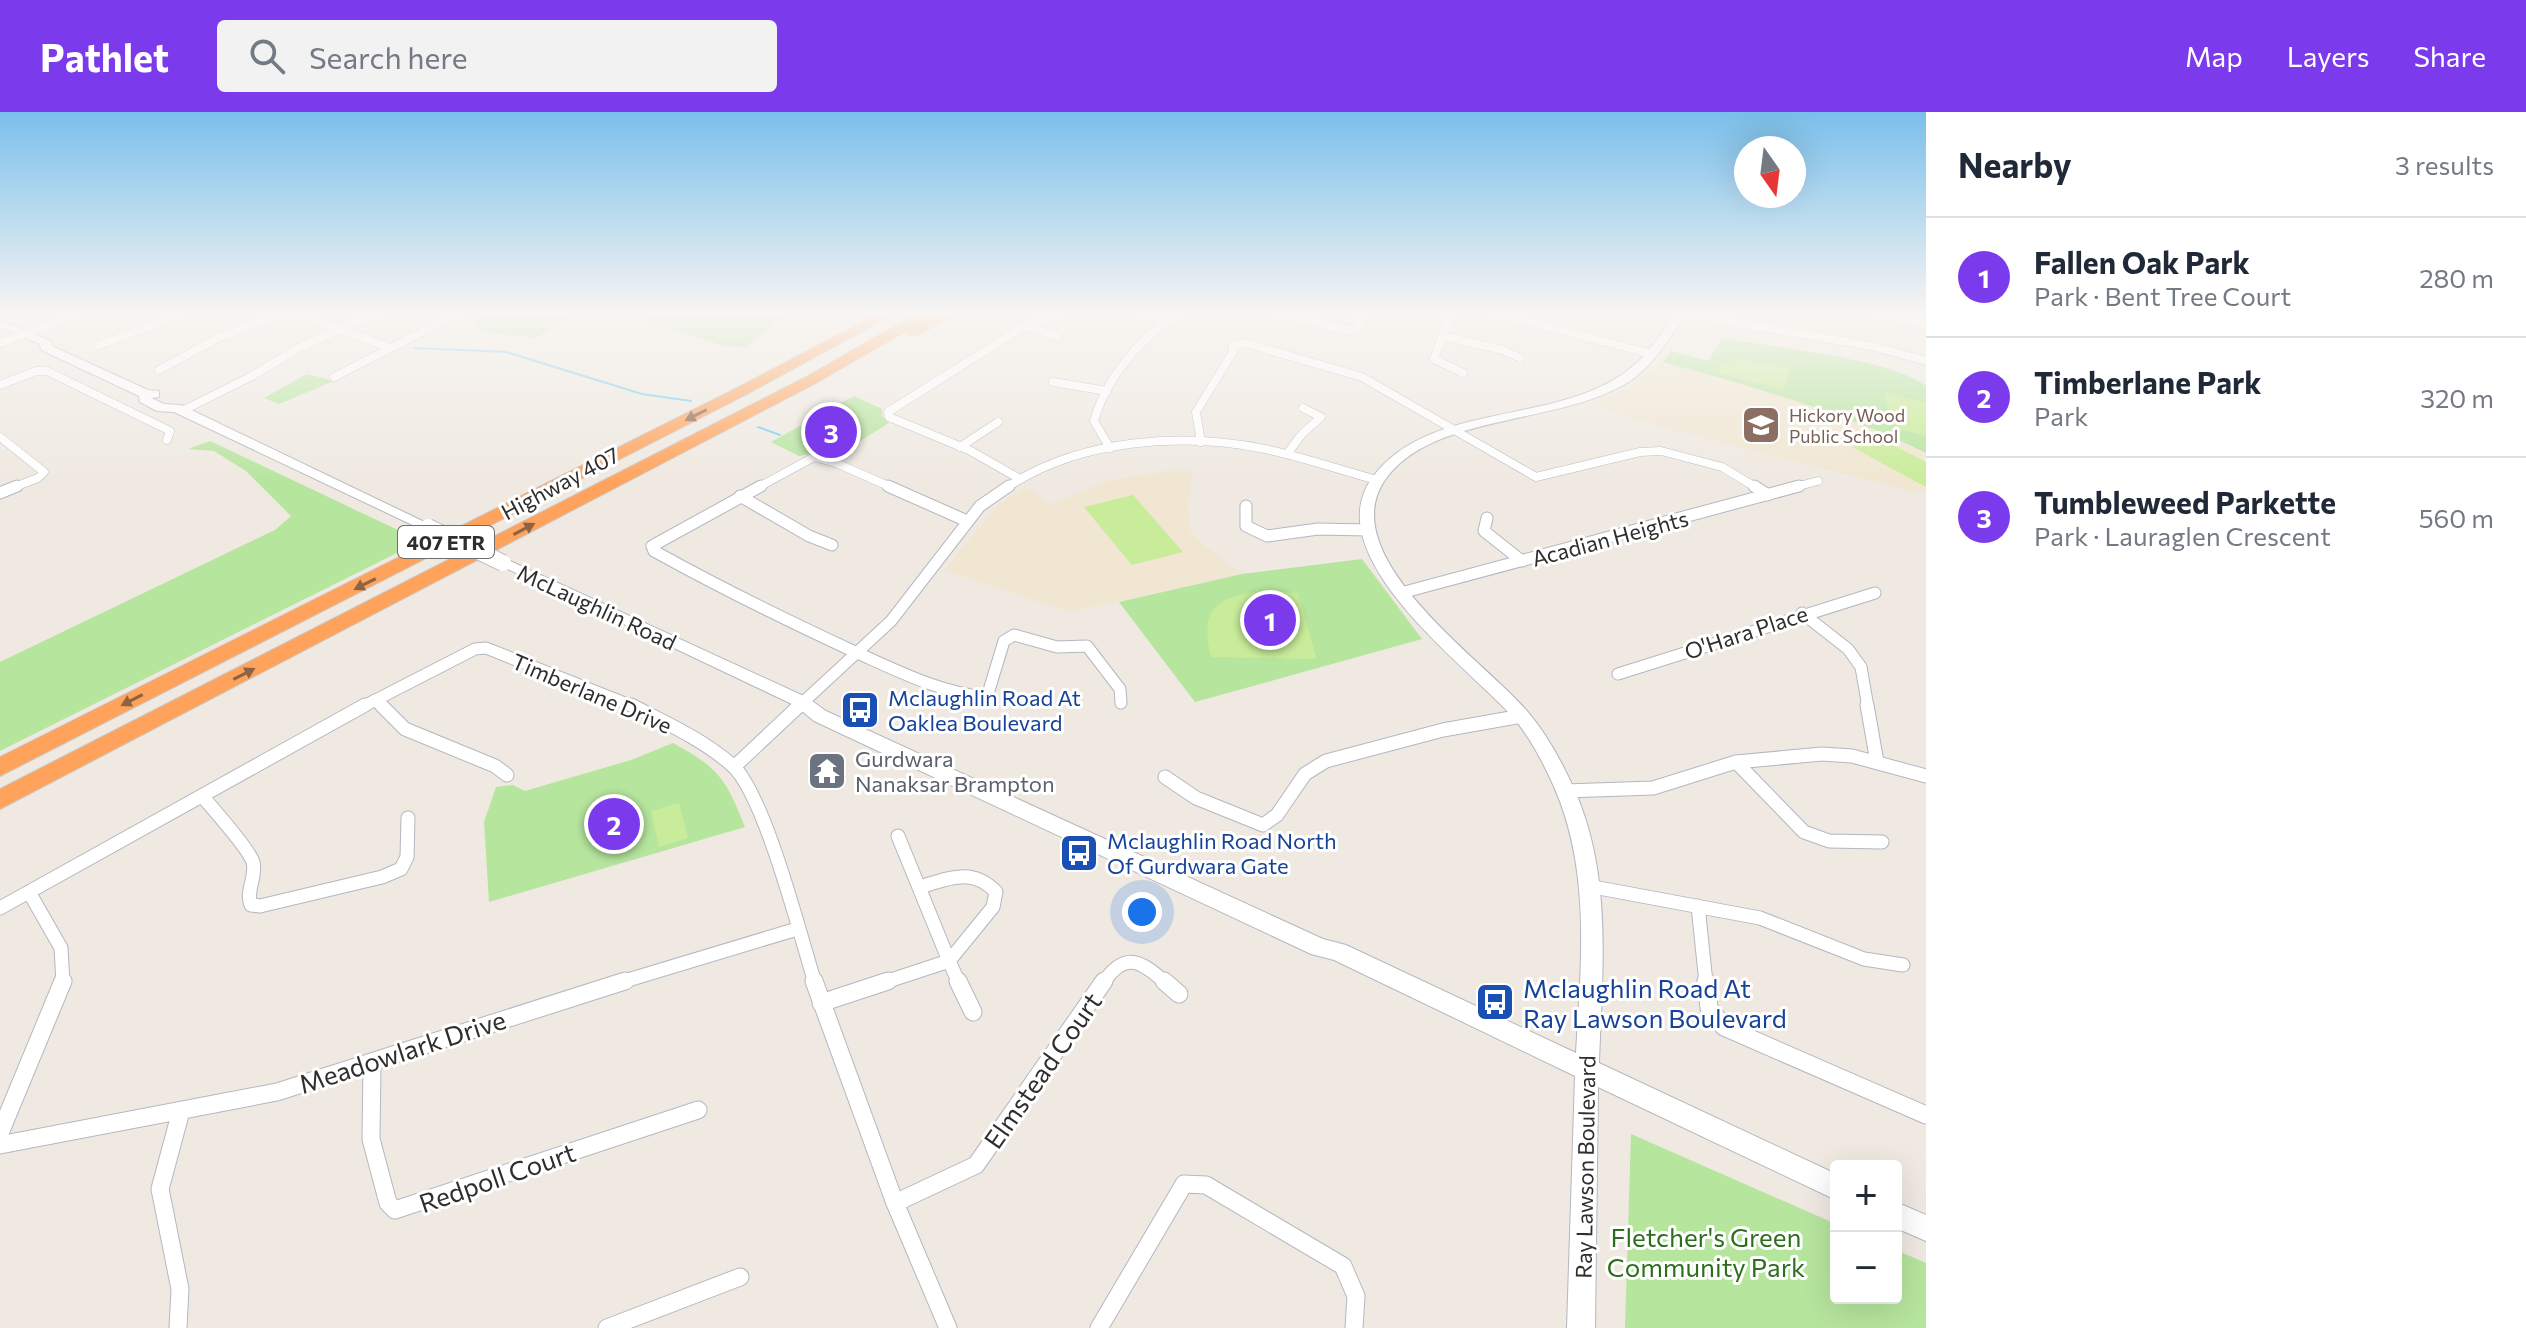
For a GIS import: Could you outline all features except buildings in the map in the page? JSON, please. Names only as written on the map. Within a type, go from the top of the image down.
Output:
[{"type":"highway","points":[[742,391],[776,370]]},
{"type":"highway","name":"Highway 407","points":[[0,767],[782,370]]},
{"type":"highway","name":"Highway 407","points":[[0,800],[829,370]]},
{"type":"highway","points":[[811,380],[837,370]]},
{"type":"street","name":"McLaughlin Road","points":[[94,370],[146,394],[144,399],[153,404],[179,410],[802,702],[828,708],[999,786],[1323,939],[1338,952],[1830,1184]]},
{"type":"street","points":[[179,410],[263,370]]},
{"type":"street","points":[[334,377],[348,370]]},
{"type":"street","points":[[955,370],[888,412],[889,417],[960,447],[1020,479]]},
{"type":"street","points":[[1110,448],[1094,421],[1095,410],[1124,370]]},
{"type":"street","points":[[1201,442],[1196,412],[1222,370]]},
{"type":"street","points":[[1337,370],[1362,377],[1536,477],[1640,452],[1661,451],[1722,467],[1768,495]]},
{"type":"street","points":[[1456,370],[1463,373]]},
{"type":"street","points":[[1246,506],[1246,526],[1267,536],[1318,529],[1368,530],[1366,520],[1377,480],[1415,446],[1455,431],[1587,397],[1626,378],[1635,370]]},
{"type":"street","points":[[0,385],[36,371],[47,371],[170,431],[167,440]]},
{"type":"street","points":[[1053,382],[1107,391]]},
{"type":"street","points":[[1287,454],[1302,434],[1321,417],[1303,408]]},
{"type":"street","points":[[960,447],[998,422]]},
{"type":"street","points":[[0,437],[44,472],[38,478],[0,493]]},
{"type":"street","points":[[734,767],[891,621],[986,500],[1020,479],[1069,457],[1148,443],[1201,442],[1287,454],[1377,480]]},
{"type":"street","points":[[967,521],[821,458],[807,459],[652,546],[654,551],[764,610],[930,683],[982,699],[991,690],[990,684],[1004,641],[1009,637],[1014,635],[1057,647],[1083,645],[1092,649],[1120,689],[1121,703]]},
{"type":"street","name":"Acadian Heights","points":[[1401,593],[1818,481]]},
{"type":"street","points":[[740,496],[809,536],[832,545]]},
{"type":"street","points":[[1487,518],[1484,531],[1522,561]]},
{"type":"street","name":"Ray Lawson Boulevard","points":[[1368,530],[1385,571],[1401,593],[1522,716],[1565,791],[1587,859],[1593,950],[1581,1328]]},
{"type":"street","name":"O'Hara Place","points":[[1618,674],[1802,613],[1875,593]]},
{"type":"street","points":[[1802,613],[1857,658],[1877,762]]},
{"type":"street","name":"Timberlane Drive","points":[[0,908],[375,700],[467,653],[486,648],[628,704],[692,736],[734,767],[760,810],[821,1003],[895,1203],[948,1328]]},
{"type":"street","points":[[375,700],[405,729],[495,766],[507,775]]},
{"type":"street","points":[[1165,777],[1196,798],[1263,825],[1279,816],[1289,791],[1302,776],[1326,761],[1426,732],[1522,716]]},
{"type":"street","points":[[1565,791],[1653,788],[1736,762],[1822,754],[1877,762],[1926,776]]},
{"type":"street","points":[[1736,762],[1804,832],[1829,841],[1882,842]]},
{"type":"street","points":[[203,797],[253,860],[254,874],[248,898],[251,905],[260,906],[382,877],[401,869],[407,857],[408,818]]},
{"type":"street","points":[[898,836],[973,1012]]},
{"type":"street","points":[[821,1003],[949,961],[993,907],[996,892],[980,877],[969,873],[920,887]]},
{"type":"street","points":[[1588,886],[1760,918],[1864,959],[1903,965]]},
{"type":"street","points":[[0,1133],[62,987],[67,967],[63,948],[29,892]]},
{"type":"street","points":[[1698,906],[1709,1008],[1724,1027],[1926,1115]]},
{"type":"street","name":"Meadowlark Drive","points":[[0,1145],[277,1092],[372,1064],[515,1014],[797,929]]},
{"type":"street","name":"Elmstead Court","points":[[895,1203],[976,1165],[1121,961],[1136,960],[1179,994]]},
{"type":"street","name":"Redpoll Court","points":[[372,1064],[371,1139],[388,1203],[395,1210],[698,1110]]},
{"type":"street","points":[[178,1328],[180,1289],[160,1189],[181,1111]]},
{"type":"street","points":[[1099,1328],[1184,1184],[1206,1185],[1343,1266],[1355,1285],[1359,1306],[1354,1328]]},
{"type":"street","points":[[1902,1218],[1926,1228]]},
{"type":"street","points":[[607,1328],[740,1277]]},
{"type":"shaded area","name":"Hickory Wood Public School","points":[[1653,370],[1692,370],[1782,394],[1878,430],[1926,453],[1926,491],[1920,493],[1640,421],[1593,404],[1634,385]]},
{"type":"shaded area","points":[[1166,471],[1192,471],[1188,506],[1190,531],[1242,574],[1069,612],[944,570],[995,508],[1025,487],[1052,504],[1104,482]]},
{"type":"green space","points":[[1690,370],[1891,370],[1909,376],[1926,386],[1926,453],[1830,413]]},
{"type":"green space","points":[[1720,370],[1790,370],[1784,390],[1718,373]]},
{"type":"green space","points":[[307,374],[334,381],[279,404],[264,398]]},
{"type":"green space","points":[[1884,393],[1926,403],[1926,436],[1895,428]]},
{"type":"green space","points":[[854,396],[882,409],[882,416],[889,423],[836,456],[820,452],[799,456],[771,442]]},
{"type":"green space","points":[[1882,439],[1926,462],[1926,487],[1852,447]]},
{"type":"green space","points":[[210,441],[421,541],[0,751],[0,662],[275,530],[291,516],[246,471],[214,451],[188,449]]},
{"type":"green space","points":[[1133,495],[1183,552],[1132,565],[1084,507]]},
{"type":"green space","points":[[1362,559],[1422,639],[1195,702],[1119,602],[1242,574]]},
{"type":"green space","points":[[1259,591],[1298,593],[1316,657],[1314,659],[1211,657],[1207,628],[1214,609],[1231,598]]},
{"type":"green space","points":[[673,743],[701,760],[719,776],[745,827],[489,902],[484,822],[496,787],[513,785],[525,791],[631,760]]},
{"type":"green space","points":[[679,803],[688,838],[659,847],[651,811]]},
{"type":"green space","name":"Fletcher's Green Community Park","points":[[1631,1134],[1830,1221],[1830,1304],[1902,1304],[1902,1253],[1926,1263],[1926,1328],[1625,1328]]},
{"type":"waterway","points":[[563,370],[642,394],[691,401]]},
{"type":"waterway","points":[[758,427],[780,435]]},
{"type":"place","name":"Hickory Wood Public School","points":[[1761,425]]},
{"type":"place","name":"Tumbleweed Parkette","points":[[831,432]]},
{"type":"place","name":"Fallen Oak Park","points":[[1270,620]]},
{"type":"place","name":"Mclaughlin Road At Oaklea Boulevard","points":[[860,710]]},
{"type":"place","name":"Gurdwara Nanaksar Brampton","points":[[827,771]]},
{"type":"place","name":"Timberlane Park","points":[[614,824]]},
{"type":"place","name":"Mclaughlin Road North Of Gurdwara Gate","points":[[1079,853]]},
{"type":"place","name":"Mclaughlin Road At Ray Lawson Boulevard","points":[[1495,1002]]}]
